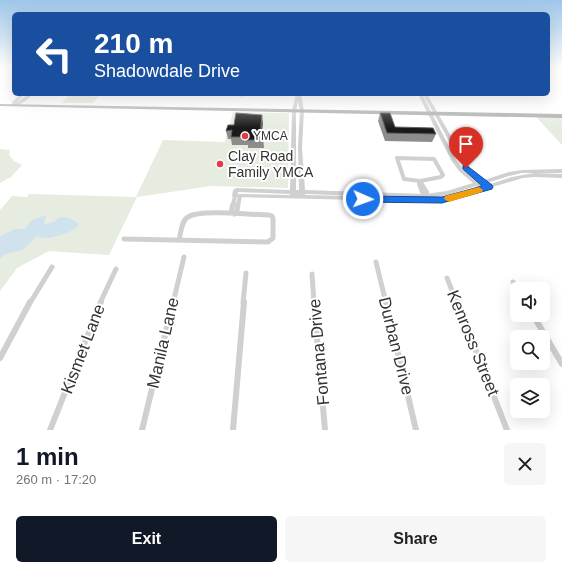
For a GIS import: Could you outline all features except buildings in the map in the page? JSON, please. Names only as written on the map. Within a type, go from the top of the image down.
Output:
[{"type":"main road","points":[[0,102],[14,104],[21,102],[96,105]]},
{"type":"main road","points":[[0,105],[96,105],[432,111],[562,116]]},
{"type":"main road","points":[[510,113],[562,112]]},
{"type":"street","points":[[14,104],[21,96]]},
{"type":"street","points":[[21,102],[28,96]]},
{"type":"street","points":[[293,194],[295,135],[294,109],[297,96]]},
{"type":"street","points":[[299,96],[302,109],[300,141],[302,195]]},
{"type":"street","points":[[421,96],[466,168],[480,183],[482,189]]},
{"type":"street","points":[[426,96],[447,147],[461,170],[480,183],[489,187]]},
{"type":"street","points":[[447,147],[454,147]]},
{"type":"street","points":[[397,158],[434,159],[443,175],[441,177],[420,182],[404,179],[397,158]]},
{"type":"street","points":[[237,194],[426,197],[442,200],[529,174],[562,171]]},
{"type":"street","points":[[426,197],[509,174],[562,176]]},
{"type":"street","points":[[420,182],[419,184],[422,192],[426,197]]},
{"type":"street","points":[[234,214],[231,212],[237,194]]},
{"type":"street","points":[[234,214],[237,211],[238,205],[237,194]]},
{"type":"street","points":[[233,205],[238,205]]},
{"type":"street","points":[[124,239],[268,242],[272,240],[272,216],[198,214],[185,220],[179,240]]},
{"type":"street","name":"Manila Lane","points":[[142,430],[184,257]]},
{"type":"street","name":"Durban Drive","points":[[376,262],[416,430]]},
{"type":"street","points":[[0,358],[37,290],[52,267]]},
{"type":"street","name":"Kismet Lane","points":[[50,430],[84,347],[98,308],[116,269]]},
{"type":"street","points":[[233,430],[246,273]]},
{"type":"street","name":"Fontana Drive","points":[[312,274],[315,325],[322,382],[325,430]]},
{"type":"street","name":"Kenross Street","points":[[447,278],[507,430]]},
{"type":"street","points":[[537,322],[562,364]]},
{"type":"shaded area","points":[[68,96],[99,96],[93,103],[62,103]]},
{"type":"shaded area","points":[[233,112],[289,113],[288,188],[211,186],[137,197],[109,255],[49,251],[17,268],[0,291],[0,210],[12,196],[27,197],[29,194],[136,197],[163,140],[225,142]]},
{"type":"shaded area","points":[[536,117],[557,117],[562,119],[562,145]]},
{"type":"shaded area","points":[[0,149],[10,150],[9,155],[14,161],[22,165],[11,177],[0,183]]},
{"type":"water","points":[[46,216],[44,224],[54,222],[61,217],[65,217],[78,223],[78,226],[75,229],[58,236],[41,238],[37,236],[22,250],[6,254],[0,258],[0,236],[15,229],[25,229],[32,220]]},
{"type":"slow traffic","points":[[449,199],[479,190]]},
{"type":"place","name":"YMCA","points":[[245,136]]},
{"type":"place","name":"Clay Road Family YMCA","points":[[220,164]]},
{"type":"route","points":[[363,199],[419,201],[442,200],[489,187],[466,168]]}]
